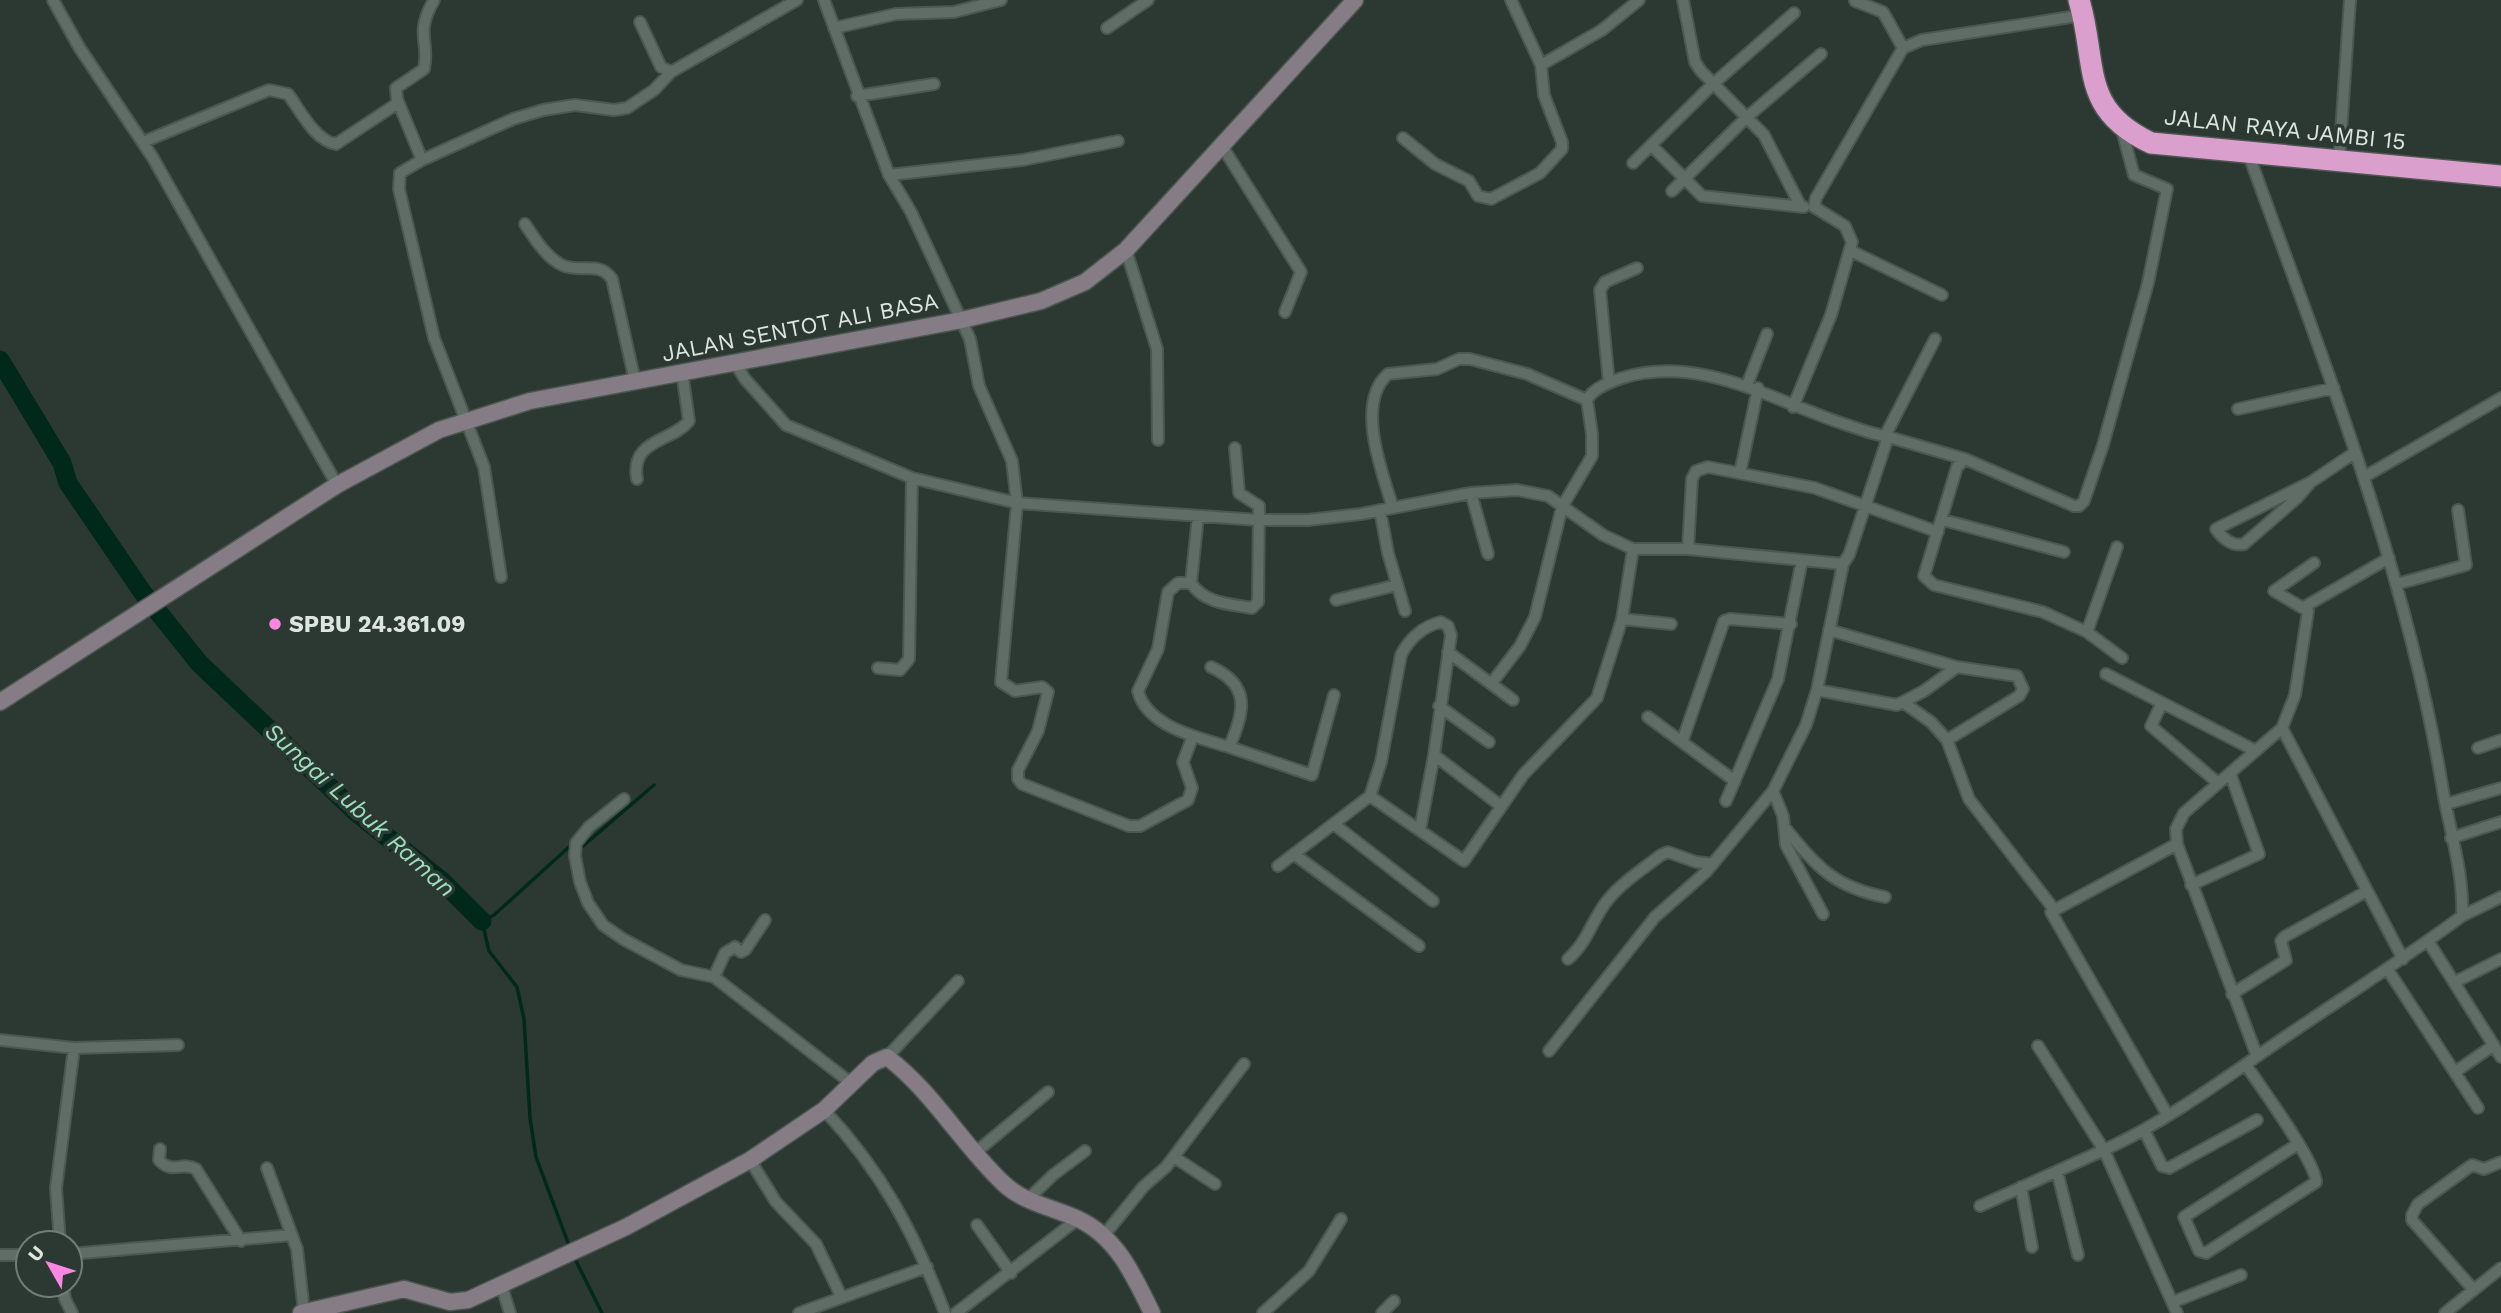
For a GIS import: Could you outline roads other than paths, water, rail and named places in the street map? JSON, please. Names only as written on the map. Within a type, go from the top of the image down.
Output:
[{"type":"highway","name":"JALAN RAYA JAMBI 15","points":[[2081,8],[2092,79],[2108,114],[2121,127],[2151,143],[2501,176]]},
{"type":"main road","name":"JALAN SENTOT ALI BASA","points":[[0,702],[144,612],[337,485],[439,430],[530,401],[962,320],[1041,301],[1085,282],[1126,250],[1355,0]]},
{"type":"main road","points":[[303,1313],[404,1289],[459,1303],[626,1227],[750,1160],[824,1110],[873,1063],[887,1057],[915,1078],[1003,1184],[1027,1200],[1078,1219],[1105,1234],[1124,1261],[1149,1312]]},
{"type":"street","points":[[53,0],[79,47],[142,142],[337,485]]},
{"type":"street","points":[[422,160],[398,103],[396,88],[425,66],[422,32],[434,0]]},
{"type":"street","points":[[501,577],[484,467],[434,338],[400,189],[400,173],[422,160],[513,119],[543,110],[575,106],[614,110],[627,108],[654,90],[671,72],[797,0]]},
{"type":"street","points":[[824,0],[889,175],[911,212],[970,339],[983,399],[1012,461],[1017,503],[1001,682],[1015,691],[1042,687],[1048,692],[1038,731],[1018,770],[1018,779],[1021,784],[1117,822],[1140,826],[1188,800],[1192,788],[1183,762],[1193,736]]},
{"type":"street","points":[[834,28],[896,14],[954,12],[1000,0]]},
{"type":"street","points":[[1107,28],[1148,0]]},
{"type":"street","points":[[1403,138],[1435,164],[1469,181],[1478,196],[1491,199],[1539,173],[1562,149],[1544,95],[1541,65],[1511,0]]},
{"type":"street","points":[[1541,65],[1602,30],[1628,4],[1639,0]]},
{"type":"street","points":[[1683,0],[1695,62],[1770,143],[1801,207]]},
{"type":"street","points":[[2339,162],[2350,0]]},
{"type":"street","points":[[1855,1],[1883,12],[1903,48]]},
{"type":"street","points":[[1814,208],[1816,198],[1903,48],[1922,40],[2081,8]]},
{"type":"street","points":[[1633,163],[1713,84],[1794,13]]},
{"type":"street","points":[[640,22],[662,67],[671,72]]},
{"type":"street","points":[[1672,191],[1747,117],[1821,54]]},
{"type":"street","points":[[858,96],[934,84]]},
{"type":"street","points":[[142,142],[269,90],[288,94],[321,137],[336,144],[398,103]]},
{"type":"street","points":[[1491,684],[1520,646],[1535,617],[1548,576],[1562,507],[1592,456],[1587,400],[1590,395],[1609,383],[1657,369],[1753,387],[1793,407],[1965,459],[2079,506],[2084,501],[2103,445],[2148,283],[2167,189],[2134,175],[2121,127]]},
{"type":"street","points":[[889,175],[1023,160],[1118,141]]},
{"type":"street","points":[[1651,145],[1702,196],[1814,208],[1845,226],[1852,242],[1851,251],[1815,357],[1793,407]]},
{"type":"street","points":[[1222,146],[1301,272],[1285,312]]},
{"type":"street","points":[[2248,153],[2334,388],[2397,584],[2429,702],[2451,838],[2459,869],[2462,916]]},
{"type":"street","points":[[525,224],[559,264],[571,268],[606,270],[612,279],[635,381]]},
{"type":"street","points":[[1126,250],[1157,349],[1158,440]]},
{"type":"street","points":[[1851,251],[1942,295]]},
{"type":"street","points":[[1609,383],[1600,290],[1605,282],[1637,268]]},
{"type":"street","points":[[1740,473],[1753,387],[1767,334]]},
{"type":"street","points":[[1549,1051],[1655,917],[1713,864],[1773,791],[1806,725],[1817,690],[1843,565],[1849,555],[1887,440],[1885,436],[1935,339]]},
{"type":"street","points":[[1393,508],[1371,412],[1376,388],[1388,374],[1437,369],[1459,359],[1470,359],[1527,374],[1587,400]]},
{"type":"street","points":[[735,363],[745,379],[786,425],[912,478],[1017,503],[1258,520],[1308,520],[1471,493],[1517,490],[1548,496],[1603,535],[1633,549],[1688,549],[1843,565]]},
{"type":"street","points":[[637,479],[636,463],[645,451],[689,421],[682,372]]},
{"type":"street","points":[[2238,409],[2334,388]]},
{"type":"street","points":[[2364,477],[2501,398]]},
{"type":"street","points":[[1234,448],[1239,493],[1259,506],[1256,606],[1252,608],[1216,602],[1202,595],[1191,583],[1178,583],[1168,592],[1158,649],[1138,691],[1154,715],[1193,736],[1312,775],[1334,695]]},
{"type":"street","points":[[2311,482],[2297,499],[2244,544],[2227,540],[2216,529],[2311,482],[2354,453]]},
{"type":"street","points":[[1965,459],[1957,467],[1924,576],[1926,580],[2043,612],[2087,632],[2122,657]]},
{"type":"street","points":[[1688,549],[1692,479],[1696,471],[1708,467],[1815,488],[1864,508],[1938,532]]},
{"type":"street","points":[[878,668],[900,670],[909,659],[912,478]]},
{"type":"street","points":[[1471,493],[1488,554]]},
{"type":"street","points":[[1380,510],[1405,611]]},
{"type":"street","points":[[2397,584],[2466,565],[2458,510]]},
{"type":"street","points":[[1191,583],[1198,516]]},
{"type":"street","points":[[1943,520],[2064,552]]},
{"type":"street","points":[[2087,632],[2118,547]]},
{"type":"street","points":[[1370,796],[1464,860],[1524,775],[1590,707],[1604,680],[1622,619],[1633,549]]},
{"type":"street","points":[[2304,607],[2389,558]]},
{"type":"street","points":[[1726,801],[1778,680],[1802,560]]},
{"type":"street","points":[[2257,1056],[2176,844],[2179,820],[2282,728],[2295,695],[2308,611],[2274,591],[2314,563]]},
{"type":"street","points":[[1336,600],[1397,585]]},
{"type":"street","points":[[1622,619],[1671,624]]},
{"type":"street","points":[[1682,742],[1724,621],[1730,619],[1791,624]]},
{"type":"street","points":[[1278,866],[1370,796],[1381,762],[1401,655],[1408,643],[1422,630],[1441,622],[1448,626],[1451,635],[1420,830]]},
{"type":"street","points":[[1829,631],[1956,667],[2017,676],[2023,689],[2019,696],[1947,740]]},
{"type":"street","points":[[1448,652],[1513,700]]},
{"type":"street","points":[[1212,667],[1232,678],[1241,697],[1240,720],[1229,747]]},
{"type":"street","points":[[1817,690],[1897,705],[1904,703],[1956,667]]},
{"type":"street","points":[[2106,674],[2256,751]]},
{"type":"street","points":[[1904,703],[1931,722],[1947,740],[1969,799],[2053,908]]},
{"type":"street","points":[[2162,703],[2151,726],[2218,783]]},
{"type":"street","points":[[1439,706],[1489,742]]},
{"type":"street","points":[[1648,717],[1735,781]]},
{"type":"street","points":[[2282,728],[2403,959]]},
{"type":"street","points":[[2478,748],[2501,740]]},
{"type":"street","points":[[1434,755],[1501,807]]},
{"type":"street","points":[[2191,884],[2259,854],[2230,773]]},
{"type":"street","points":[[2446,804],[2501,788]]},
{"type":"street","points":[[1773,791],[1783,816],[1786,845],[1822,914]]},
{"type":"street","points":[[624,799],[589,827],[576,843],[579,882],[588,903],[603,925],[623,939],[681,970],[714,977],[851,1083]]},
{"type":"street","points":[[2451,838],[2501,822]]},
{"type":"street","points":[[1335,825],[1433,901]]},
{"type":"street","points":[[1783,826],[1810,858],[1832,878],[1854,891],[1885,897]]},
{"type":"street","points":[[2167,1115],[2050,915],[2053,908],[2176,844]]},
{"type":"street","points":[[1568,959],[1581,948],[1597,915],[1617,888],[1661,855],[1668,852],[1696,862],[1713,864]]},
{"type":"street","points":[[1295,855],[1419,946]]},
{"type":"street","points":[[2232,994],[2286,960],[2281,941],[2284,937],[2367,891]]},
{"type":"street","points":[[1980,1206],[2144,1130],[2388,970],[2462,916],[2501,897]]},
{"type":"street","points":[[714,977],[724,953],[735,947],[743,951],[765,920]]},
{"type":"street","points":[[2428,941],[2501,1057]]},
{"type":"street","points":[[2455,982],[2500,961]]},
{"type":"street","points":[[2388,970],[2478,1108]]},
{"type":"street","points":[[887,1057],[958,981]]},
{"type":"street","points":[[0,1040],[74,1048],[178,1045]]},
{"type":"street","points":[[2455,1072],[2494,1045]]},
{"type":"street","points":[[2038,1046],[2104,1150],[2175,1307],[2241,1275]]},
{"type":"street","points":[[59,1229],[55,1188],[74,1048]]},
{"type":"street","points":[[1105,1234],[1144,1186],[1174,1157],[1244,1064]]},
{"type":"street","points":[[2246,1065],[2298,1144],[2316,1174],[2316,1182],[2206,1253],[2199,1251],[2184,1217],[2298,1144]]},
{"type":"street","points":[[976,1152],[1048,1092]]},
{"type":"street","points":[[824,1110],[859,1147],[899,1210],[927,1267],[945,1313]]},
{"type":"street","points":[[2144,1130],[2162,1166],[2169,1168],[2257,1120]]},
{"type":"street","points":[[160,1149],[159,1160],[168,1168],[186,1166],[196,1169],[242,1241]]},
{"type":"street","points":[[1027,1200],[1084,1151]]},
{"type":"street","points":[[1174,1157],[1215,1184]]},
{"type":"street","points":[[750,1160],[776,1202],[816,1244],[841,1296]]},
{"type":"street","points":[[2472,1288],[2412,1220],[2412,1215],[2418,1204],[2472,1165],[2484,1169],[2501,1162]]},
{"type":"street","points":[[267,1168],[297,1250],[303,1313]]},
{"type":"street","points":[[2057,1171],[2078,1255]]},
{"type":"street","points":[[2021,1187],[2032,1247]]},
{"type":"street","points":[[956,1313],[1078,1219]]},
{"type":"street","points":[[1262,1313],[1310,1271],[1341,1219]]},
{"type":"street","points":[[977,1225],[1011,1273]]},
{"type":"street","points":[[84,1253],[292,1236]]},
{"type":"street","points":[[799,1313],[927,1267]]},
{"type":"street","points":[[2445,1313],[2472,1288],[2501,1268]]},
{"type":"street","points":[[501,1284],[510,1313]]},
{"type":"street","points":[[1382,1313],[1394,1301]]},
{"type":"waterway","name":"Sungai Lubuk Raman","points":[[0,360],[62,463],[68,483],[143,593],[199,663],[356,812],[443,882],[482,921]]},
{"type":"waterway","points":[[583,846],[654,785]]},
{"type":"waterway","name":"Sungai Lubuk Raman","points":[[569,847],[494,915],[482,921],[489,951],[517,987],[524,1019],[530,1118],[536,1157],[570,1248]]},
{"type":"waterway","name":"Sungai Lubuk Raman","points":[[573,1255],[602,1313]]},
{"type":"place","name":"SPBU 24.361.09","points":[[275,624]]}]
